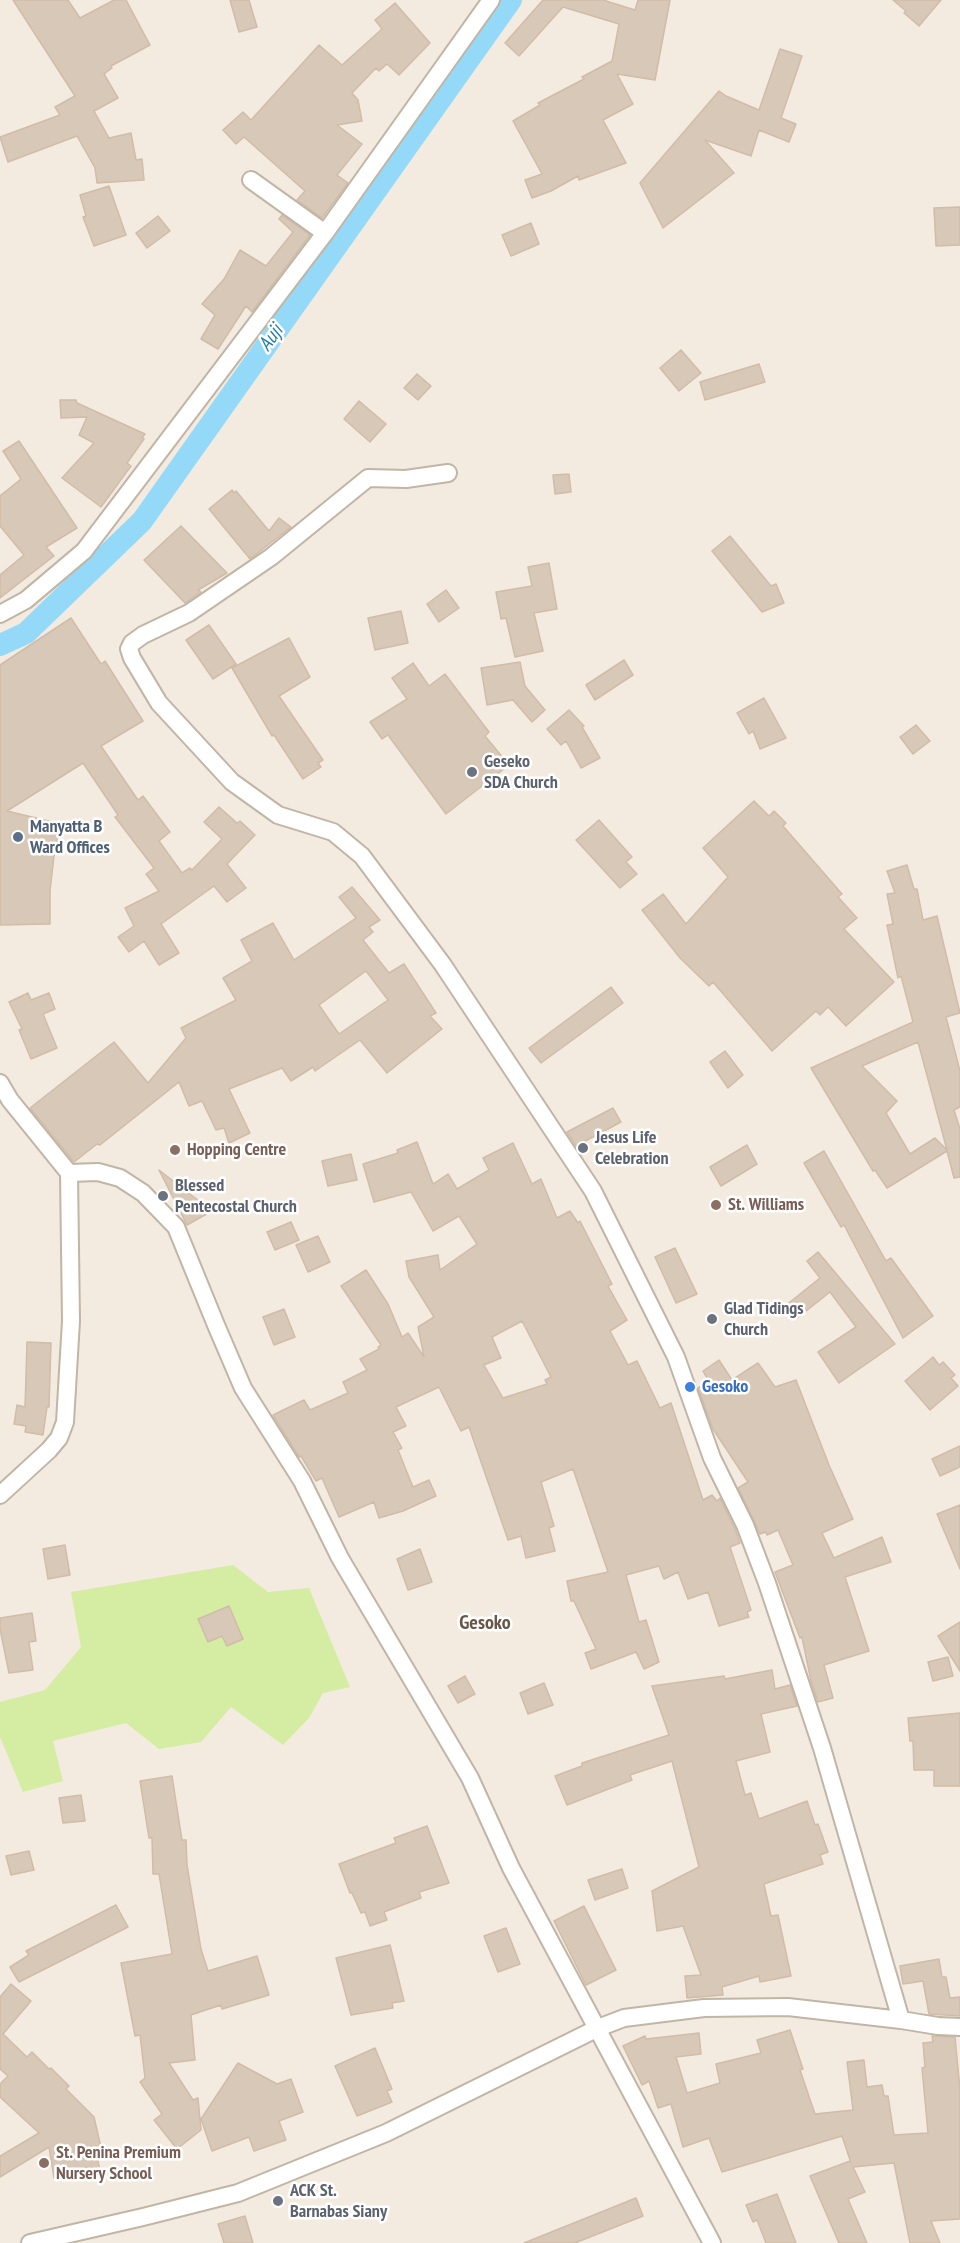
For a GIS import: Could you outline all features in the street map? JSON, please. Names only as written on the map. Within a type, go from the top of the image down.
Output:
[{"type":"street","points":[[0,614],[26,600],[84,551],[325,233],[491,0]]},
{"type":"street","points":[[251,180],[325,233]]},
{"type":"street","points":[[448,473],[406,479],[368,478],[272,557],[189,613],[132,642],[129,649],[159,704],[232,782],[278,814],[333,832],[362,856],[443,965],[593,1191],[676,1357],[712,1458],[745,1525],[767,1583],[822,1748],[901,2020]]},
{"type":"street","points":[[0,1083],[10,1100],[69,1173],[71,1321],[65,1422],[59,1438],[0,1495]]},
{"type":"street","points":[[69,1173],[98,1172],[120,1178],[143,1193],[176,1227],[243,1388],[302,1480],[340,1558],[470,1778],[511,1868],[712,2243]]},
{"type":"street","points":[[30,2243],[238,2193],[386,2133],[598,2028],[624,2018],[705,2008],[788,2007],[960,2027]]},
{"type":"green space","points":[[233,1565],[268,1592],[309,1588],[350,1687],[323,1693],[309,1718],[283,1745],[231,1707],[201,1742],[159,1749],[126,1723],[53,1741],[63,1781],[23,1792],[0,1737],[0,1702],[45,1690],[81,1647],[71,1592]]},
{"type":"building","points":[[13,0],[68,0],[80,18],[114,0],[126,0],[150,45],[111,66],[112,68],[104,74],[118,98],[94,111],[109,138],[131,133],[136,160],[142,159],[144,180],[97,183],[95,168],[77,136],[8,162],[0,137],[60,115],[55,107],[75,96]]},
{"type":"building","points":[[230,0],[249,0],[257,27],[239,32]]},
{"type":"building","points":[[543,0],[603,0],[635,10],[638,0],[670,0],[655,80],[617,74],[633,104],[603,120],[626,163],[579,180],[578,176],[551,191],[532,198],[525,180],[542,174],[513,121],[540,105],[538,103],[584,79],[582,77],[612,61],[619,24],[563,7],[519,56],[505,43]]},
{"type":"building","points":[[893,0],[941,0],[919,26]]},
{"type":"building","points":[[395,3],[430,43],[399,75],[387,64],[379,71],[376,68],[352,93],[358,100],[362,121],[337,125],[362,144],[337,175],[348,183],[322,218],[297,200],[305,191],[244,137],[236,144],[223,130],[243,112],[251,120],[319,45],[342,65],[382,29],[375,20]]},
{"type":"building","points":[[780,49],[802,56],[781,118],[796,124],[789,142],[759,130],[751,156],[705,140],[734,173],[663,228],[640,183],[719,91],[759,110]]},
{"type":"building","points":[[109,186],[126,235],[94,246],[83,217],[86,216],[80,195]]},
{"type":"building","points":[[960,207],[960,245],[936,246],[934,208]]},
{"type":"building","points":[[282,215],[310,235],[252,312],[246,306],[218,349],[201,339],[215,315],[202,304],[224,279],[240,250],[266,266],[293,232],[279,219]]},
{"type":"building","points":[[158,216],[170,231],[147,248],[136,233]]},
{"type":"building","points":[[531,223],[539,244],[511,256],[502,235]]},
{"type":"building","points":[[681,350],[701,373],[679,391],[660,368]]},
{"type":"building","points":[[759,364],[765,382],[705,400],[700,382]]},
{"type":"building","points":[[417,374],[431,386],[418,400],[404,388]]},
{"type":"building","points":[[60,400],[76,400],[77,403],[145,434],[127,463],[131,466],[101,507],[62,478],[94,443],[79,435],[87,417],[61,418]]},
{"type":"building","points":[[359,401],[386,424],[370,442],[344,419]]},
{"type":"building","points":[[19,441],[77,528],[46,547],[54,556],[0,598],[0,575],[24,555],[0,526],[0,496],[21,479],[3,451]]},
{"type":"building","points":[[569,474],[571,492],[555,494],[553,475]]},
{"type":"building","points":[[232,490],[234,493],[236,491],[269,531],[279,518],[291,527],[250,559],[209,509]]},
{"type":"building","points":[[181,526],[227,573],[198,590],[201,592],[185,603],[144,560]]},
{"type":"building","points":[[730,536],[771,586],[776,584],[784,603],[762,612],[712,551]]},
{"type":"building","points":[[549,563],[557,609],[534,613],[543,651],[515,657],[506,618],[501,619],[496,592],[532,586],[528,567]]},
{"type":"building","points":[[446,590],[459,608],[439,622],[427,604]]},
{"type":"building","points":[[401,611],[408,643],[375,650],[368,618]]},
{"type":"building","points":[[71,618],[101,664],[105,661],[143,721],[101,746],[138,800],[143,796],[170,832],[159,841],[182,873],[190,868],[192,870],[222,839],[204,822],[219,807],[237,823],[240,821],[255,835],[227,864],[246,888],[227,902],[214,886],[161,924],[179,953],[159,965],[144,941],[129,952],[118,937],[134,926],[125,908],[159,891],[146,874],[154,868],[115,817],[118,815],[83,763],[7,811],[61,824],[50,891],[50,924],[0,925],[0,665]]},
{"type":"building","points":[[209,625],[236,664],[213,679],[186,640]]},
{"type":"building","points":[[289,638],[310,677],[279,696],[323,760],[318,763],[321,767],[303,779],[274,735],[272,736],[232,668]]},
{"type":"building","points":[[624,660],[633,675],[595,700],[586,685]]},
{"type":"building","points":[[520,662],[525,686],[545,710],[532,722],[513,700],[487,705],[481,668]]},
{"type":"building","points":[[413,663],[429,686],[445,674],[489,732],[485,736],[509,765],[446,814],[388,735],[382,739],[370,722],[407,699],[392,678]]},
{"type":"building","points":[[764,698],[786,738],[760,749],[753,731],[749,734],[737,713]]},
{"type":"building","points":[[569,710],[584,726],[582,727],[600,758],[581,768],[566,741],[561,745],[547,729]]},
{"type":"building","points":[[916,725],[930,741],[913,754],[900,737]]},
{"type":"building","points":[[754,801],[769,816],[774,811],[786,823],[783,826],[842,894],[838,897],[857,918],[844,929],[894,982],[846,1026],[828,1007],[820,1015],[816,1011],[772,1051],[713,982],[709,986],[680,958],[642,910],[663,894],[686,924],[728,877],[703,848]]},
{"type":"building","points":[[599,820],[632,857],[626,862],[637,874],[620,888],[576,840]]},
{"type":"building","points":[[907,865],[914,889],[917,889],[923,920],[937,916],[960,1013],[946,1017],[960,1071],[960,1107],[954,1110],[960,1129],[960,1177],[954,1178],[947,1151],[887,1188],[875,1170],[873,1171],[811,1068],[913,1022],[901,976],[898,978],[887,925],[893,924],[887,894],[895,893],[887,871]],"holes":[[[918,1042],[947,1150],[935,1138],[910,1154],[886,1113],[897,1101],[862,1066]]]},
{"type":"building","points":[[352,887],[380,920],[369,927],[373,932],[363,940],[389,973],[404,964],[436,1013],[430,1016],[442,1029],[387,1073],[360,1040],[315,1071],[313,1067],[291,1081],[282,1068],[229,1089],[250,1133],[229,1143],[224,1128],[216,1130],[202,1101],[189,1106],[179,1082],[100,1145],[97,1144],[74,1162],[30,1108],[114,1042],[148,1083],[186,1038],[181,1028],[236,1000],[223,978],[252,961],[241,940],[273,923],[294,960],[356,918],[339,897]],"holes":[[[366,971],[388,1000],[339,1034],[319,1005]]]},
{"type":"building","points":[[611,987],[623,1003],[541,1063],[529,1048]]},
{"type":"building","points":[[28,993],[31,1000],[49,993],[55,1009],[43,1014],[57,1048],[31,1059],[19,1030],[22,1029],[9,1002]]},
{"type":"building","points":[[725,1051],[743,1075],[728,1088],[710,1062]]},
{"type":"building","points":[[613,1108],[621,1122],[576,1146],[567,1132]]},
{"type":"building","points":[[417,1142],[433,1184],[448,1174],[457,1189],[489,1170],[483,1158],[513,1143],[532,1184],[541,1179],[557,1218],[570,1211],[578,1223],[580,1221],[612,1284],[608,1286],[627,1320],[610,1331],[628,1365],[637,1361],[660,1408],[671,1403],[703,1500],[712,1495],[717,1501],[720,1498],[735,1529],[740,1543],[730,1547],[751,1610],[747,1612],[749,1617],[719,1626],[708,1592],[688,1599],[678,1572],[664,1579],[659,1566],[626,1575],[639,1622],[646,1620],[659,1662],[644,1669],[636,1652],[591,1669],[585,1653],[596,1649],[574,1601],[571,1601],[567,1581],[608,1572],[573,1469],[541,1482],[554,1526],[549,1528],[555,1551],[526,1558],[521,1536],[508,1540],[469,1427],[461,1431],[439,1387],[396,1407],[406,1426],[393,1432],[402,1448],[398,1450],[413,1487],[429,1480],[436,1496],[403,1511],[379,1518],[374,1502],[339,1517],[322,1478],[316,1481],[273,1415],[304,1400],[310,1410],[348,1393],[343,1382],[367,1370],[360,1359],[379,1349],[381,1345],[341,1286],[366,1270],[388,1304],[402,1337],[408,1333],[424,1357],[418,1327],[434,1317],[409,1277],[406,1261],[438,1255],[440,1270],[477,1244],[459,1216],[433,1231],[411,1192],[374,1202],[363,1164],[398,1153],[397,1150]],"holes":[[[522,1321],[551,1377],[545,1380],[547,1384],[503,1398],[484,1365],[501,1358],[492,1337]]]},
{"type":"building","points":[[747,1145],[757,1164],[721,1186],[710,1167]]},
{"type":"building","points":[[824,1151],[886,1261],[891,1258],[933,1316],[903,1338],[844,1225],[841,1227],[804,1163]]},
{"type":"building","points":[[351,1154],[357,1180],[328,1186],[322,1161]]},
{"type":"building","points":[[159,1170],[212,1211],[187,1225]]},
{"type":"building","points":[[291,1222],[299,1240],[275,1250],[267,1232]]},
{"type":"building","points":[[318,1236],[330,1262],[308,1272],[296,1245]]},
{"type":"building","points":[[675,1248],[697,1294],[676,1303],[655,1257]]},
{"type":"building","points":[[818,1252],[895,1344],[839,1383],[818,1352],[856,1327],[830,1292],[796,1319],[785,1306],[820,1278],[807,1261]]},
{"type":"building","points":[[284,1309],[295,1337],[274,1345],[263,1317]]},
{"type":"building","points":[[27,1342],[51,1343],[49,1407],[47,1407],[43,1435],[25,1432],[26,1426],[14,1424],[17,1405],[25,1407]]},
{"type":"building","points":[[933,1357],[939,1365],[943,1362],[955,1375],[951,1378],[958,1386],[930,1410],[905,1381]]},
{"type":"building","points":[[719,1360],[732,1380],[758,1363],[775,1387],[796,1380],[853,1519],[822,1533],[834,1558],[882,1537],[891,1562],[845,1577],[869,1651],[824,1665],[833,1698],[818,1702],[802,1637],[800,1638],[775,1572],[793,1565],[778,1530],[767,1535],[766,1532],[760,1534],[738,1488],[748,1482],[713,1429],[698,1388],[709,1381],[703,1371]]},
{"type":"building","points":[[960,1446],[960,1467],[940,1476],[932,1459]]},
{"type":"building","points":[[960,1505],[960,1569],[937,1514]]},
{"type":"building","points":[[65,1545],[70,1575],[48,1579],[43,1549]]},
{"type":"building","points":[[420,1549],[432,1582],[408,1590],[397,1559]]},
{"type":"building","points":[[229,1606],[243,1639],[227,1646],[222,1636],[208,1642],[198,1619]]},
{"type":"building","points":[[32,1613],[36,1641],[29,1642],[33,1670],[9,1673],[0,1618]]},
{"type":"building","points":[[960,1622],[960,1671],[938,1636]]},
{"type":"building","points":[[948,1657],[953,1676],[933,1681],[928,1662]]},
{"type":"building","points":[[772,1670],[775,1689],[790,1685],[797,1706],[761,1714],[770,1752],[736,1761],[745,1795],[751,1793],[759,1819],[807,1801],[828,1852],[820,1855],[823,1864],[764,1884],[771,1916],[778,1915],[791,1976],[760,1982],[759,1976],[722,1987],[723,1995],[687,1998],[685,1976],[701,1975],[683,1926],[657,1931],[652,1891],[699,1867],[672,1761],[630,1775],[632,1780],[567,1805],[555,1776],[582,1766],[582,1763],[669,1735],[652,1686],[724,1676],[725,1679]]},
{"type":"building","points":[[465,1676],[475,1694],[458,1703],[448,1686]]},
{"type":"building","points":[[544,1683],[553,1705],[528,1714],[520,1693]]},
{"type":"building","points":[[960,1713],[960,1786],[934,1786],[934,1770],[914,1770],[913,1741],[910,1741],[908,1718]]},
{"type":"building","points":[[172,1776],[182,1840],[186,1840],[187,1865],[201,1949],[208,1971],[257,1956],[269,1995],[222,2009],[221,2005],[191,2015],[195,2060],[169,2063],[193,2100],[198,2098],[201,2130],[177,2149],[154,2120],[162,2114],[140,2082],[145,2078],[140,2035],[135,2036],[121,1963],[172,1954],[159,1874],[153,1874],[152,1838],[149,1838],[140,1781]]},
{"type":"building","points":[[81,1795],[85,1821],[63,1823],[59,1798]]},
{"type":"building","points":[[427,1826],[449,1883],[419,1892],[421,1898],[384,1912],[387,1920],[370,1926],[365,1912],[361,1913],[350,1893],[339,1864],[396,1843],[394,1838]]},
{"type":"building","points":[[29,1851],[34,1870],[11,1875],[6,1856]]},
{"type":"building","points":[[622,1869],[628,1888],[595,1900],[588,1880]]},
{"type":"building","points":[[116,1905],[128,1927],[19,1982],[10,1967],[29,1955],[26,1951]]},
{"type":"building","points":[[584,1906],[616,1970],[586,1985],[554,1921]]},
{"type":"building","points":[[506,1928],[520,1964],[498,1972],[484,1936]]},
{"type":"building","points":[[390,1945],[404,2001],[392,2003],[393,2008],[351,2015],[336,1958]]},
{"type":"building","points":[[939,1959],[942,1977],[946,1977],[950,1998],[960,1997],[960,2016],[929,2014],[923,1981],[903,1984],[900,1966]]},
{"type":"building","points":[[11,1984],[31,2001],[3,2034],[27,2057],[32,2052],[49,2069],[51,2068],[69,2086],[66,2089],[94,2117],[103,2156],[97,2156],[100,2171],[54,2178],[49,2147],[0,2177],[0,2156],[39,2133],[0,2097],[0,2084],[8,2076],[0,2069],[0,1997]]},
{"type":"building","points":[[790,2030],[803,2069],[800,2070],[815,2114],[853,2110],[847,2062],[864,2060],[867,2087],[882,2085],[884,2096],[888,2096],[894,2135],[928,2133],[922,2068],[925,2067],[923,2043],[933,2042],[932,2036],[955,2037],[960,2089],[960,2219],[931,2221],[940,2243],[910,2243],[894,2163],[853,2167],[865,2192],[848,2199],[867,2243],[839,2243],[810,2176],[850,2161],[851,2163],[842,2136],[722,2172],[709,2138],[683,2147],[671,2104],[658,2108],[649,2081],[642,2085],[623,2046],[645,2036],[646,2039],[699,2033],[701,2054],[676,2057],[687,2093],[720,2083],[716,2064],[761,2053],[757,2040]]},
{"type":"building","points":[[375,2048],[392,2089],[387,2091],[392,2102],[357,2116],[335,2066]]},
{"type":"building","points":[[238,2063],[277,2084],[291,2079],[303,2112],[279,2121],[286,2140],[254,2151],[249,2137],[212,2151],[201,2119]]},
{"type":"building","points":[[777,2194],[796,2243],[766,2243],[757,2220],[753,2222],[746,2205]]},
{"type":"building","points":[[636,2198],[643,2216],[575,2243],[524,2243]]},
{"type":"building","points":[[245,2216],[253,2243],[224,2243],[218,2224]]},
{"type":"waterway","name":"Auji","points":[[0,645],[26,633],[142,521],[511,0]]},
{"type":"place","name":"Geseko SDA Church","points":[[472,772]]},
{"type":"place","name":"Manyatta B Ward Offices","points":[[18,837]]},
{"type":"place","name":"Jesus Life Celebration","points":[[583,1148]]},
{"type":"place","name":"Hopping Centre","points":[[175,1150]]},
{"type":"place","name":"Blessed Pentecostal Church","points":[[163,1196]]},
{"type":"place","name":"St. Williams","points":[[716,1205]]},
{"type":"place","name":"Glad Tidings Church","points":[[712,1319]]},
{"type":"place","name":"Gesoko","points":[[690,1387]]},
{"type":"place","name":"St. Penina Premium Nursery School","points":[[44,2163]]},
{"type":"place","name":"ACK St. Barnabas Siany","points":[[278,2201]]},
{"type":"district","name":"Gesoko","points":[[485,1623]]}]
